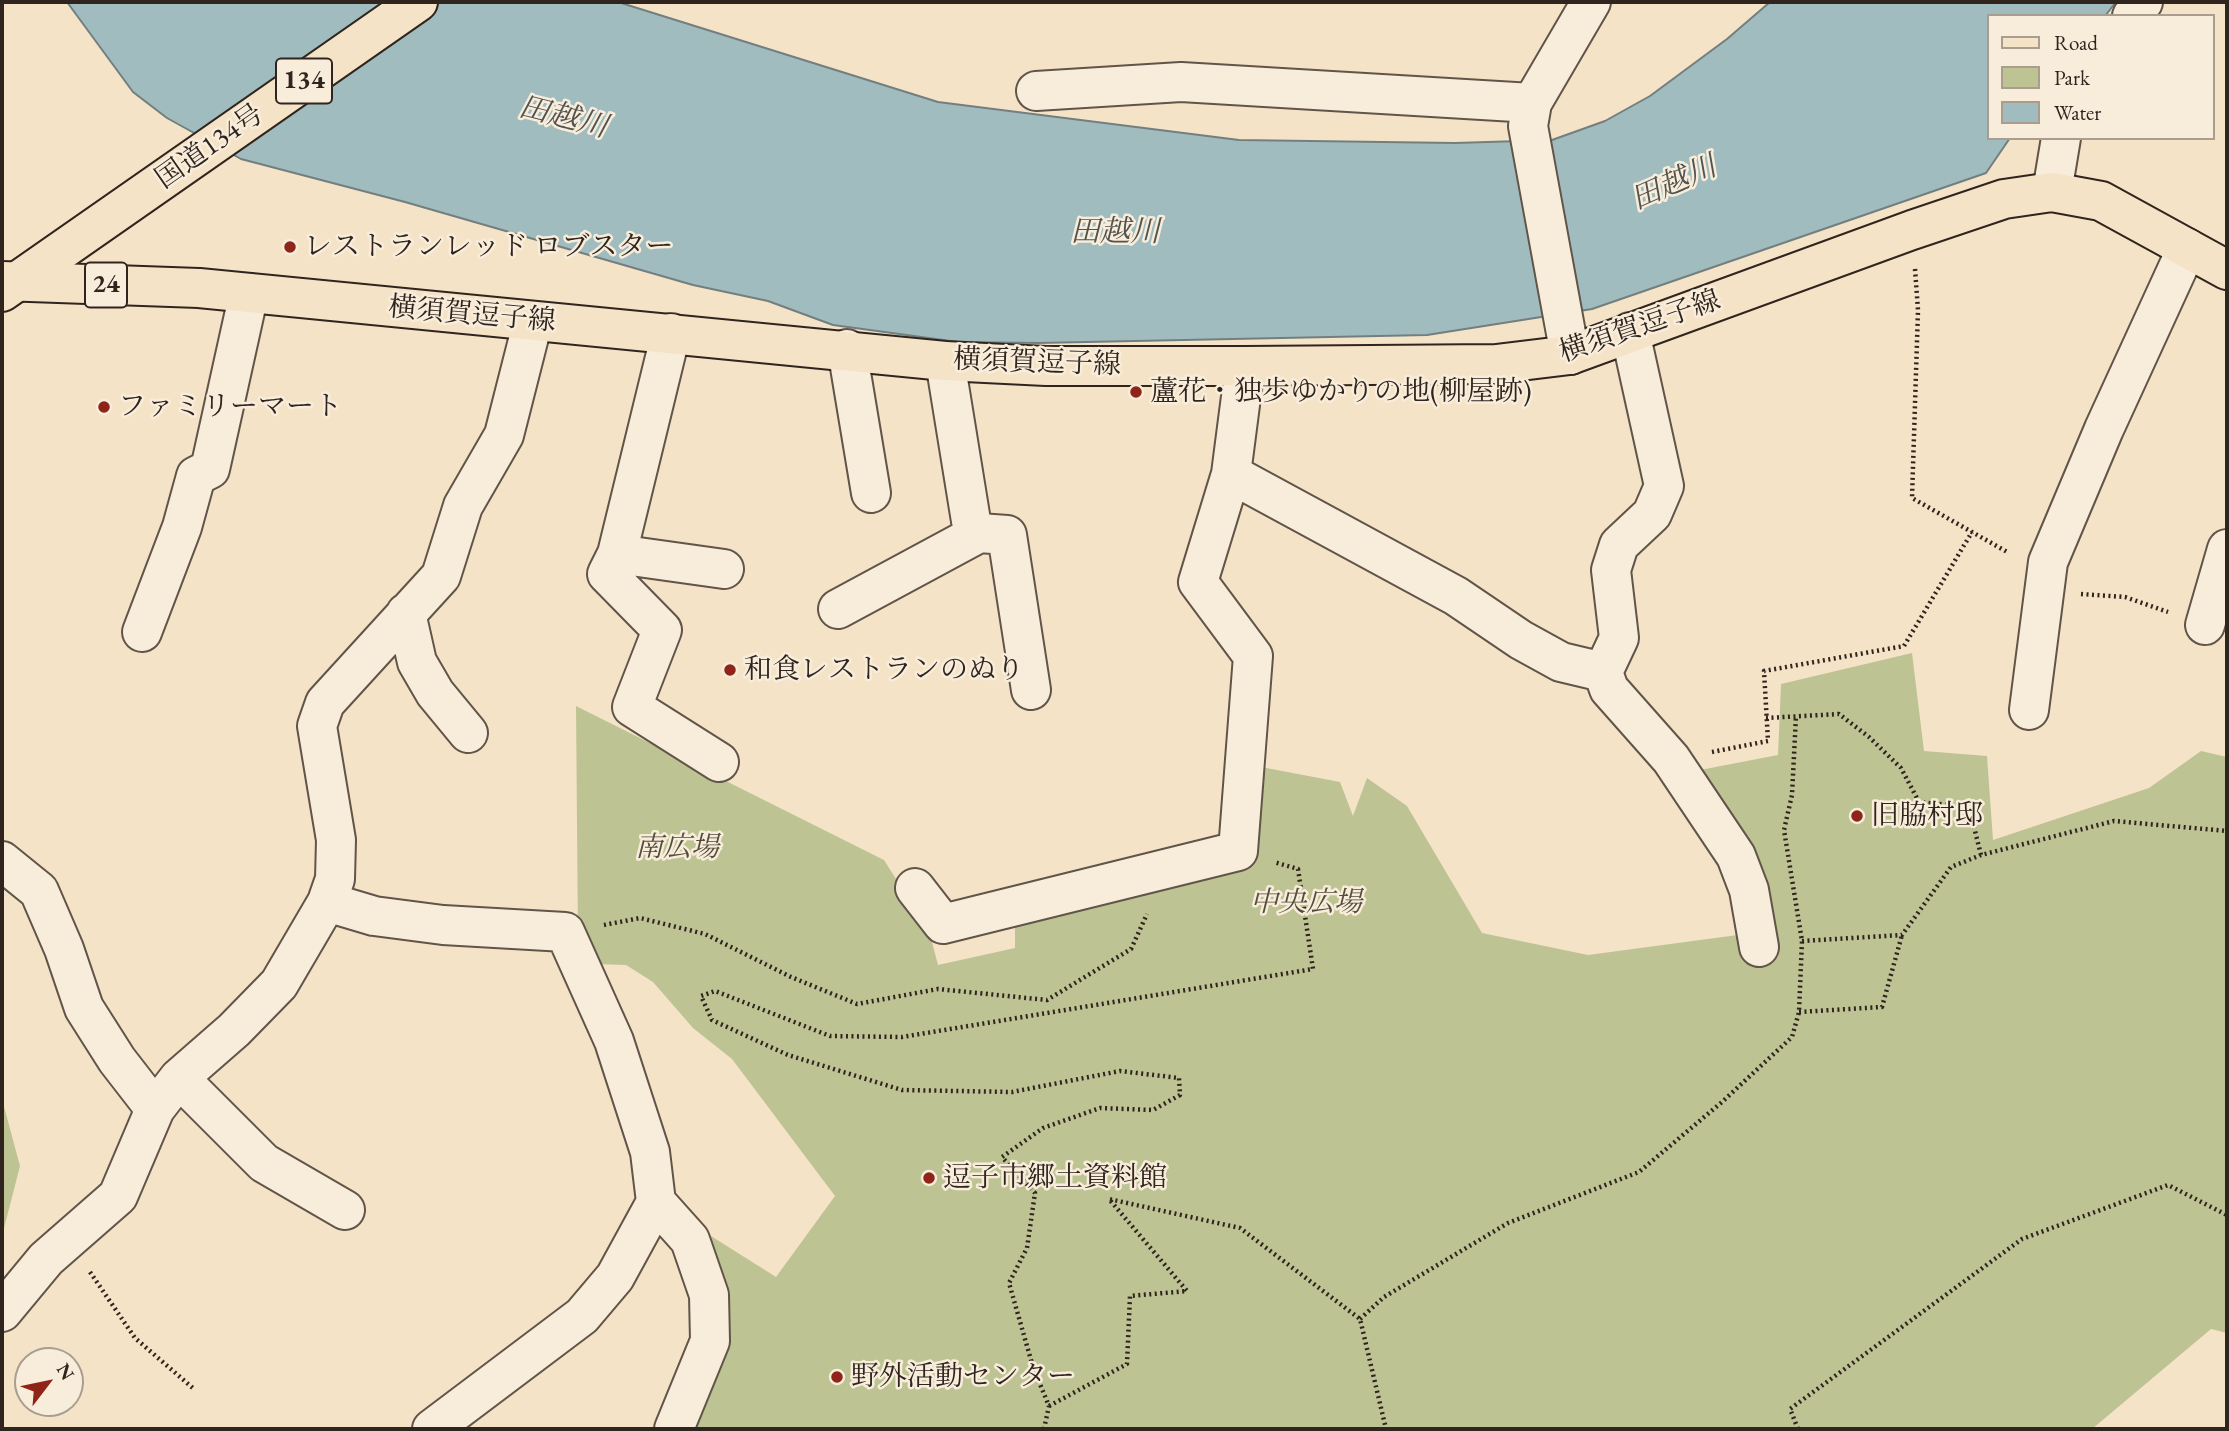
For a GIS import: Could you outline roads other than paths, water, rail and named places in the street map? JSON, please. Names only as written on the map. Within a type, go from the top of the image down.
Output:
[{"type":"main road","name":"国道134号","points":[[6,285],[418,2]]},
{"type":"main road","name":"横須賀逗子線","points":[[6,285],[199,288],[847,349],[945,361],[1046,366],[1496,365],[1566,339],[1630,332],[2004,199],[2052,192],[2101,201],[2227,270]]},
{"type":"street","points":[[1566,339],[1530,115],[1591,2]]},
{"type":"street","points":[[1036,91],[1181,82],[1530,115]]},
{"type":"street","points":[[2052,192],[2061,140]]},
{"type":"street","points":[[2029,710],[2047,568],[2104,429],[2188,248]]},
{"type":"street","points":[[142,632],[182,527],[196,476],[210,469],[249,293]]},
{"type":"street","points":[[2,1312],[46,1259],[118,1196],[155,1108],[179,1078],[234,1030],[279,984],[327,902],[335,879],[336,840],[317,726],[325,703],[442,576],[463,506],[504,435],[533,321]]},
{"type":"street","points":[[1630,332],[1664,486],[1652,514],[1619,545],[1611,570],[1619,638],[1603,672],[1609,689],[1671,760],[1736,856],[1749,890],[1759,947]]},
{"type":"street","points":[[671,333],[617,554],[607,575],[662,630],[632,707],[719,762]]},
{"type":"street","points":[[847,349],[871,493]]},
{"type":"street","points":[[945,361],[971,521],[979,533]]},
{"type":"street","points":[[915,888],[943,924],[1238,851],[1253,656],[1198,583],[1231,474],[1245,366]]},
{"type":"street","points":[[1231,474],[1456,596],[1521,640],[1561,662],[1603,672]]},
{"type":"street","points":[[838,610],[979,533],[1007,535],[1031,690]]},
{"type":"street","points":[[2205,625],[2227,549]]},
{"type":"street","points":[[617,554],[724,569]]},
{"type":"street","points":[[406,613],[417,662],[435,693],[468,733]]},
{"type":"street","points":[[2,861],[39,891],[64,949],[84,1008],[117,1060],[155,1108]]},
{"type":"street","points":[[327,902],[374,916],[443,925],[565,932],[614,1041],[650,1152],[656,1202],[690,1240],[709,1295],[710,1341],[674,1429]]},
{"type":"street","points":[[179,1078],[264,1163],[345,1210]]},
{"type":"street","points":[[432,1429],[582,1316],[615,1277],[656,1202]]},
{"type":"water","name":"田越川","points":[[67,2],[618,2],[938,102],[1239,140],[1455,143],[1552,140],[1605,121],[1650,96],[1727,39],[1770,2],[2116,2],[2107,14],[1988,14],[1988,140],[2009,140],[1986,173],[1592,309],[1427,335],[1038,343],[958,342],[833,325],[768,301],[693,285],[405,202],[241,159],[167,118],[133,92]]},
{"type":"place","name":"レストランレッド ロブスター","points":[[290,247]]},
{"type":"place","name":"蘆花・独歩ゆかりの地(柳屋跡)","points":[[1136,392]]},
{"type":"place","name":"ファミリーマート","points":[[104,407]]},
{"type":"place","name":"和食レストランのぬり","points":[[730,670]]},
{"type":"place","name":"旧脇村邸","points":[[1857,816]]},
{"type":"place","name":"逗子市郷土資料館","points":[[929,1178]]},
{"type":"place","name":"野外活動センター","points":[[837,1377]]},
{"type":"park label","name":"南広場","points":[[677,848]]},
{"type":"park label","name":"中央広場","points":[[1306,903]]}]
